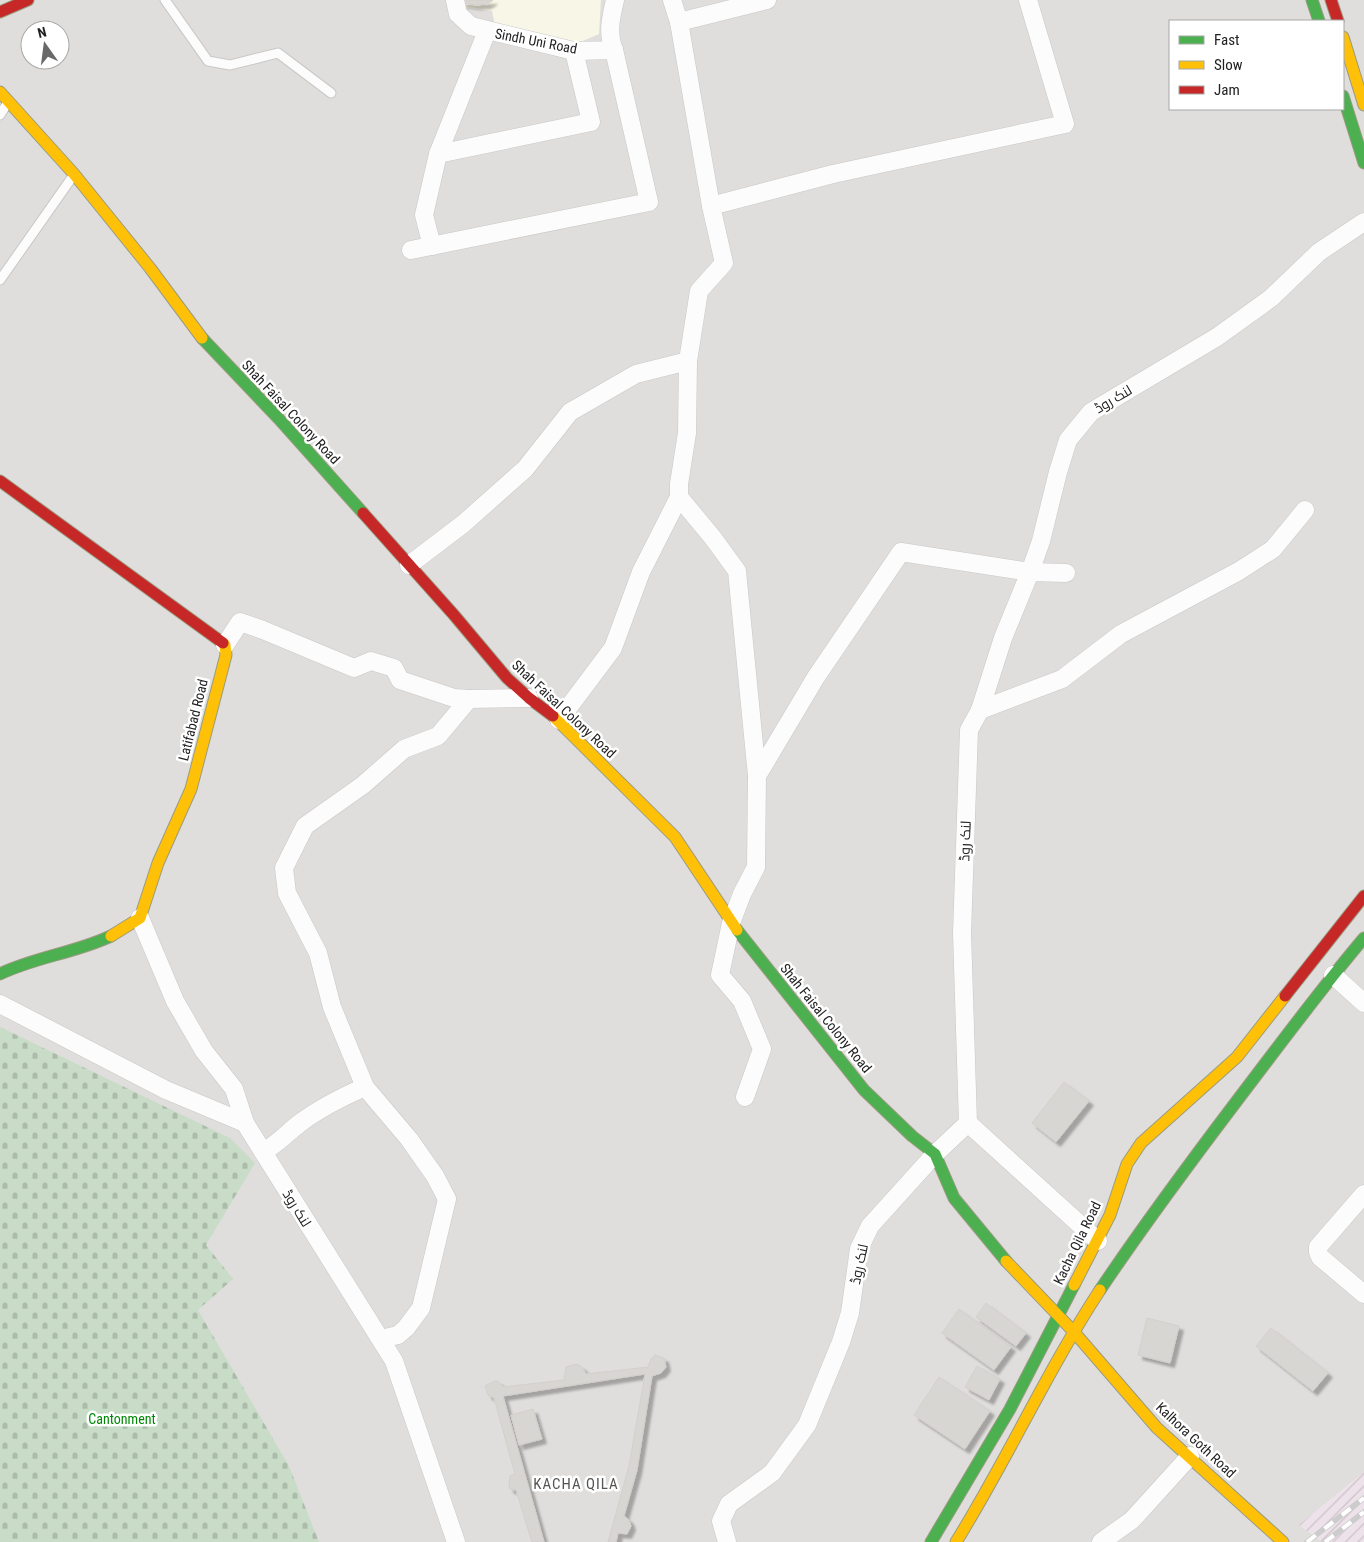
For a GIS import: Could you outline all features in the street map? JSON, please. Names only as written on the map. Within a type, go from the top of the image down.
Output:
[{"type":"street","points":[[0,12],[28,0]]},
{"type":"street","name":"Sindh Uni Road","points":[[455,0],[458,14],[471,26],[574,50],[614,50]]},
{"type":"street","points":[[411,250],[649,202],[614,50],[610,40],[610,21],[615,0]]},
{"type":"street","points":[[559,720],[613,648],[641,572],[680,497],[679,484],[687,432],[688,361],[699,290],[724,263],[711,206],[679,22],[672,0]]},
{"type":"street","points":[[711,206],[833,174],[1064,124],[1028,0]]},
{"type":"street","points":[[1312,0],[1319,20]]},
{"type":"street","points":[[1331,0],[1338,20]]},
{"type":"street","points":[[679,22],[758,1]]},
{"type":"street","points":[[432,246],[424,216],[438,154],[487,31]]},
{"type":"street","points":[[1344,39],[1364,105]]},
{"type":"street","points":[[438,154],[591,122],[574,50]]},
{"type":"street","name":"Shah Faisal Colony Road","points":[[0,92],[74,174],[150,268],[206,343],[279,419],[454,615],[507,678],[529,698],[559,720],[675,837],[731,923],[864,1090],[912,1136],[935,1154],[954,1198],[1000,1255],[1074,1332]]},
{"type":"street","points":[[1344,99],[1364,163]]},
{"type":"street","name":"لنک روڈ","points":[[728,1542],[721,1521],[730,1504],[772,1473],[807,1425],[841,1342],[850,1313],[859,1249],[870,1226],[935,1154],[968,1123],[962,923],[969,730],[980,710],[1004,638],[1041,541],[1068,440],[1091,412],[1217,337],[1271,298],[1319,252],[1364,222]]},
{"type":"street","points":[[409,565],[463,524],[525,469],[570,412],[636,374],[688,361]]},
{"type":"street","points":[[0,482],[225,645],[240,622],[354,668],[371,661],[394,668],[400,680],[454,698],[529,698]]},
{"type":"street","points":[[680,497],[714,538],[737,571],[757,776],[756,867],[742,894],[731,923],[720,975],[742,1001],[762,1048],[745,1097]]},
{"type":"street","points":[[980,710],[1062,679],[1121,634],[1239,571],[1273,549],[1305,510]]},
{"type":"street","points":[[757,776],[816,677],[901,552],[1030,572],[1066,573]]},
{"type":"street","name":"Latifabad Road","points":[[140,918],[158,863],[191,789],[226,655],[225,645]]},
{"type":"street","points":[[380,1339],[398,1334],[406,1328],[421,1308],[447,1199],[435,1176],[409,1139],[365,1087],[332,1007],[318,953],[287,893],[284,868],[305,826],[363,785],[404,749],[438,736],[469,699]]},
{"type":"street","name":"Kacha Qila Road","points":[[931,1542],[1010,1409],[1057,1316],[1098,1241],[1110,1215],[1127,1164],[1141,1143],[1238,1057],[1364,896]]},
{"type":"street","points":[[0,974],[19,965],[97,943],[120,932],[140,918]]},
{"type":"street","name":"لنک روڈ","points":[[140,918],[175,1001],[204,1051],[234,1089],[245,1123],[394,1361],[456,1542]]},
{"type":"street","points":[[956,1542],[997,1473],[1017,1433],[1074,1332],[1140,1231],[1333,975],[1364,938]]},
{"type":"street","points":[[1333,975],[1364,1004]]},
{"type":"street","points":[[0,1004],[166,1090],[245,1123]]},
{"type":"street","points":[[263,1152],[272,1147],[300,1123],[336,1100],[365,1087]]},
{"type":"street","points":[[968,1123],[1098,1241]]},
{"type":"street","points":[[1364,1194],[1318,1247],[1318,1252],[1320,1257],[1364,1294]]},
{"type":"street","points":[[1110,1215],[1123,1210]]},
{"type":"street","points":[[1138,1218],[1140,1231]]},
{"type":"street","name":"Kalhora Goth Road","points":[[1074,1332],[1157,1428],[1283,1542]]},
{"type":"street","points":[[1101,1542],[1132,1520],[1190,1456]]},
{"type":"lane","points":[[165,0],[208,60],[230,65],[278,53],[331,93]]},
{"type":"lane","points":[[0,115],[8,102]]},
{"type":"lane","points":[[0,280],[74,174]]},
{"type":"shaded area","points":[[0,0],[1364,0],[1364,1542],[0,1542]]},
{"type":"shaded area","points":[[460,0],[601,0],[599,34],[578,43],[495,26],[492,11],[461,7]]},
{"type":"shaded area","points":[[1364,1472],[1364,1542],[1322,1542],[1299,1525]]},
{"type":"green space","name":"Cantonment","points":[[0,1027],[230,1138],[255,1163],[206,1245],[233,1279],[198,1310],[289,1466],[319,1542],[0,1542]]},
{"type":"building","points":[[461,0],[493,0],[487,4],[476,5],[462,3]]},
{"type":"building","points":[[1064,1082],[1089,1101],[1056,1142],[1032,1123]]},
{"type":"building","points":[[986,1303],[1026,1333],[1016,1346],[976,1317]]},
{"type":"building","points":[[959,1309],[1011,1347],[994,1370],[942,1333]]},
{"type":"building","points":[[1147,1318],[1179,1326],[1170,1363],[1138,1355]]},
{"type":"building","points":[[1271,1328],[1328,1373],[1313,1391],[1256,1346]]},
{"type":"building","name":"KACHA QILA","points":[[655,1355],[664,1358],[666,1367],[661,1373],[652,1376],[637,1470],[624,1516],[629,1520],[631,1526],[627,1534],[618,1533],[616,1542],[608,1542],[629,1466],[645,1374],[503,1396],[544,1542],[532,1542],[516,1490],[510,1489],[509,1486],[510,1476],[515,1474],[494,1398],[488,1395],[485,1386],[494,1381],[498,1381],[503,1387],[564,1380],[566,1367],[576,1364],[582,1367],[586,1374],[648,1367]]},
{"type":"building","points":[[977,1366],[1000,1379],[989,1400],[965,1387]]},
{"type":"building","points":[[939,1377],[990,1411],[965,1449],[914,1415]]},
{"type":"building","points":[[533,1409],[542,1439],[519,1445],[511,1415]]},
{"type":"railway","points":[[1307,1542],[1364,1498]]},
{"type":"railway","points":[[1325,1542],[1364,1512]]},
{"type":"traffic: fast","points":[[1312,0],[1319,20]]},
{"type":"traffic: fast","points":[[1344,99],[1364,163]]},
{"type":"traffic: fast","points":[[202,338],[279,419],[363,513]]},
{"type":"traffic: fast","points":[[737,930],[864,1090],[912,1136],[935,1154],[954,1198],[1006,1261]]},
{"type":"traffic: fast","points":[[0,974],[27,963],[83,947],[111,936]]},
{"type":"traffic: fast","points":[[1100,1290],[1218,1125],[1364,938]]},
{"type":"traffic: fast","points":[[931,1542],[1010,1409],[1074,1285]]},
{"type":"traffic: slow","points":[[1344,40],[1364,105]]},
{"type":"traffic: slow","points":[[0,92],[74,174],[150,268],[202,338]]},
{"type":"traffic: slow","points":[[111,936],[140,918],[158,863],[191,789],[226,655],[223,643]]},
{"type":"traffic: slow","points":[[553,716],[675,837],[737,930]]},
{"type":"traffic: slow","points":[[1074,1285],[1110,1215],[1127,1164],[1141,1143],[1237,1057],[1285,996]]},
{"type":"traffic: slow","points":[[1006,1261],[1074,1332],[1157,1428],[1283,1542]]},
{"type":"traffic: slow","points":[[956,1542],[993,1479],[1062,1352],[1100,1290]]},
{"type":"traffic: jam","points":[[0,12],[28,0]]},
{"type":"traffic: jam","points":[[1331,0],[1338,20]]},
{"type":"traffic: jam","points":[[0,481],[223,643]]},
{"type":"traffic: jam","points":[[363,513],[507,678],[553,716]]},
{"type":"traffic: jam","points":[[1285,996],[1364,896]]},
{"type":"district","name":"KACHA QILA","points":[[576,1484]]}]
